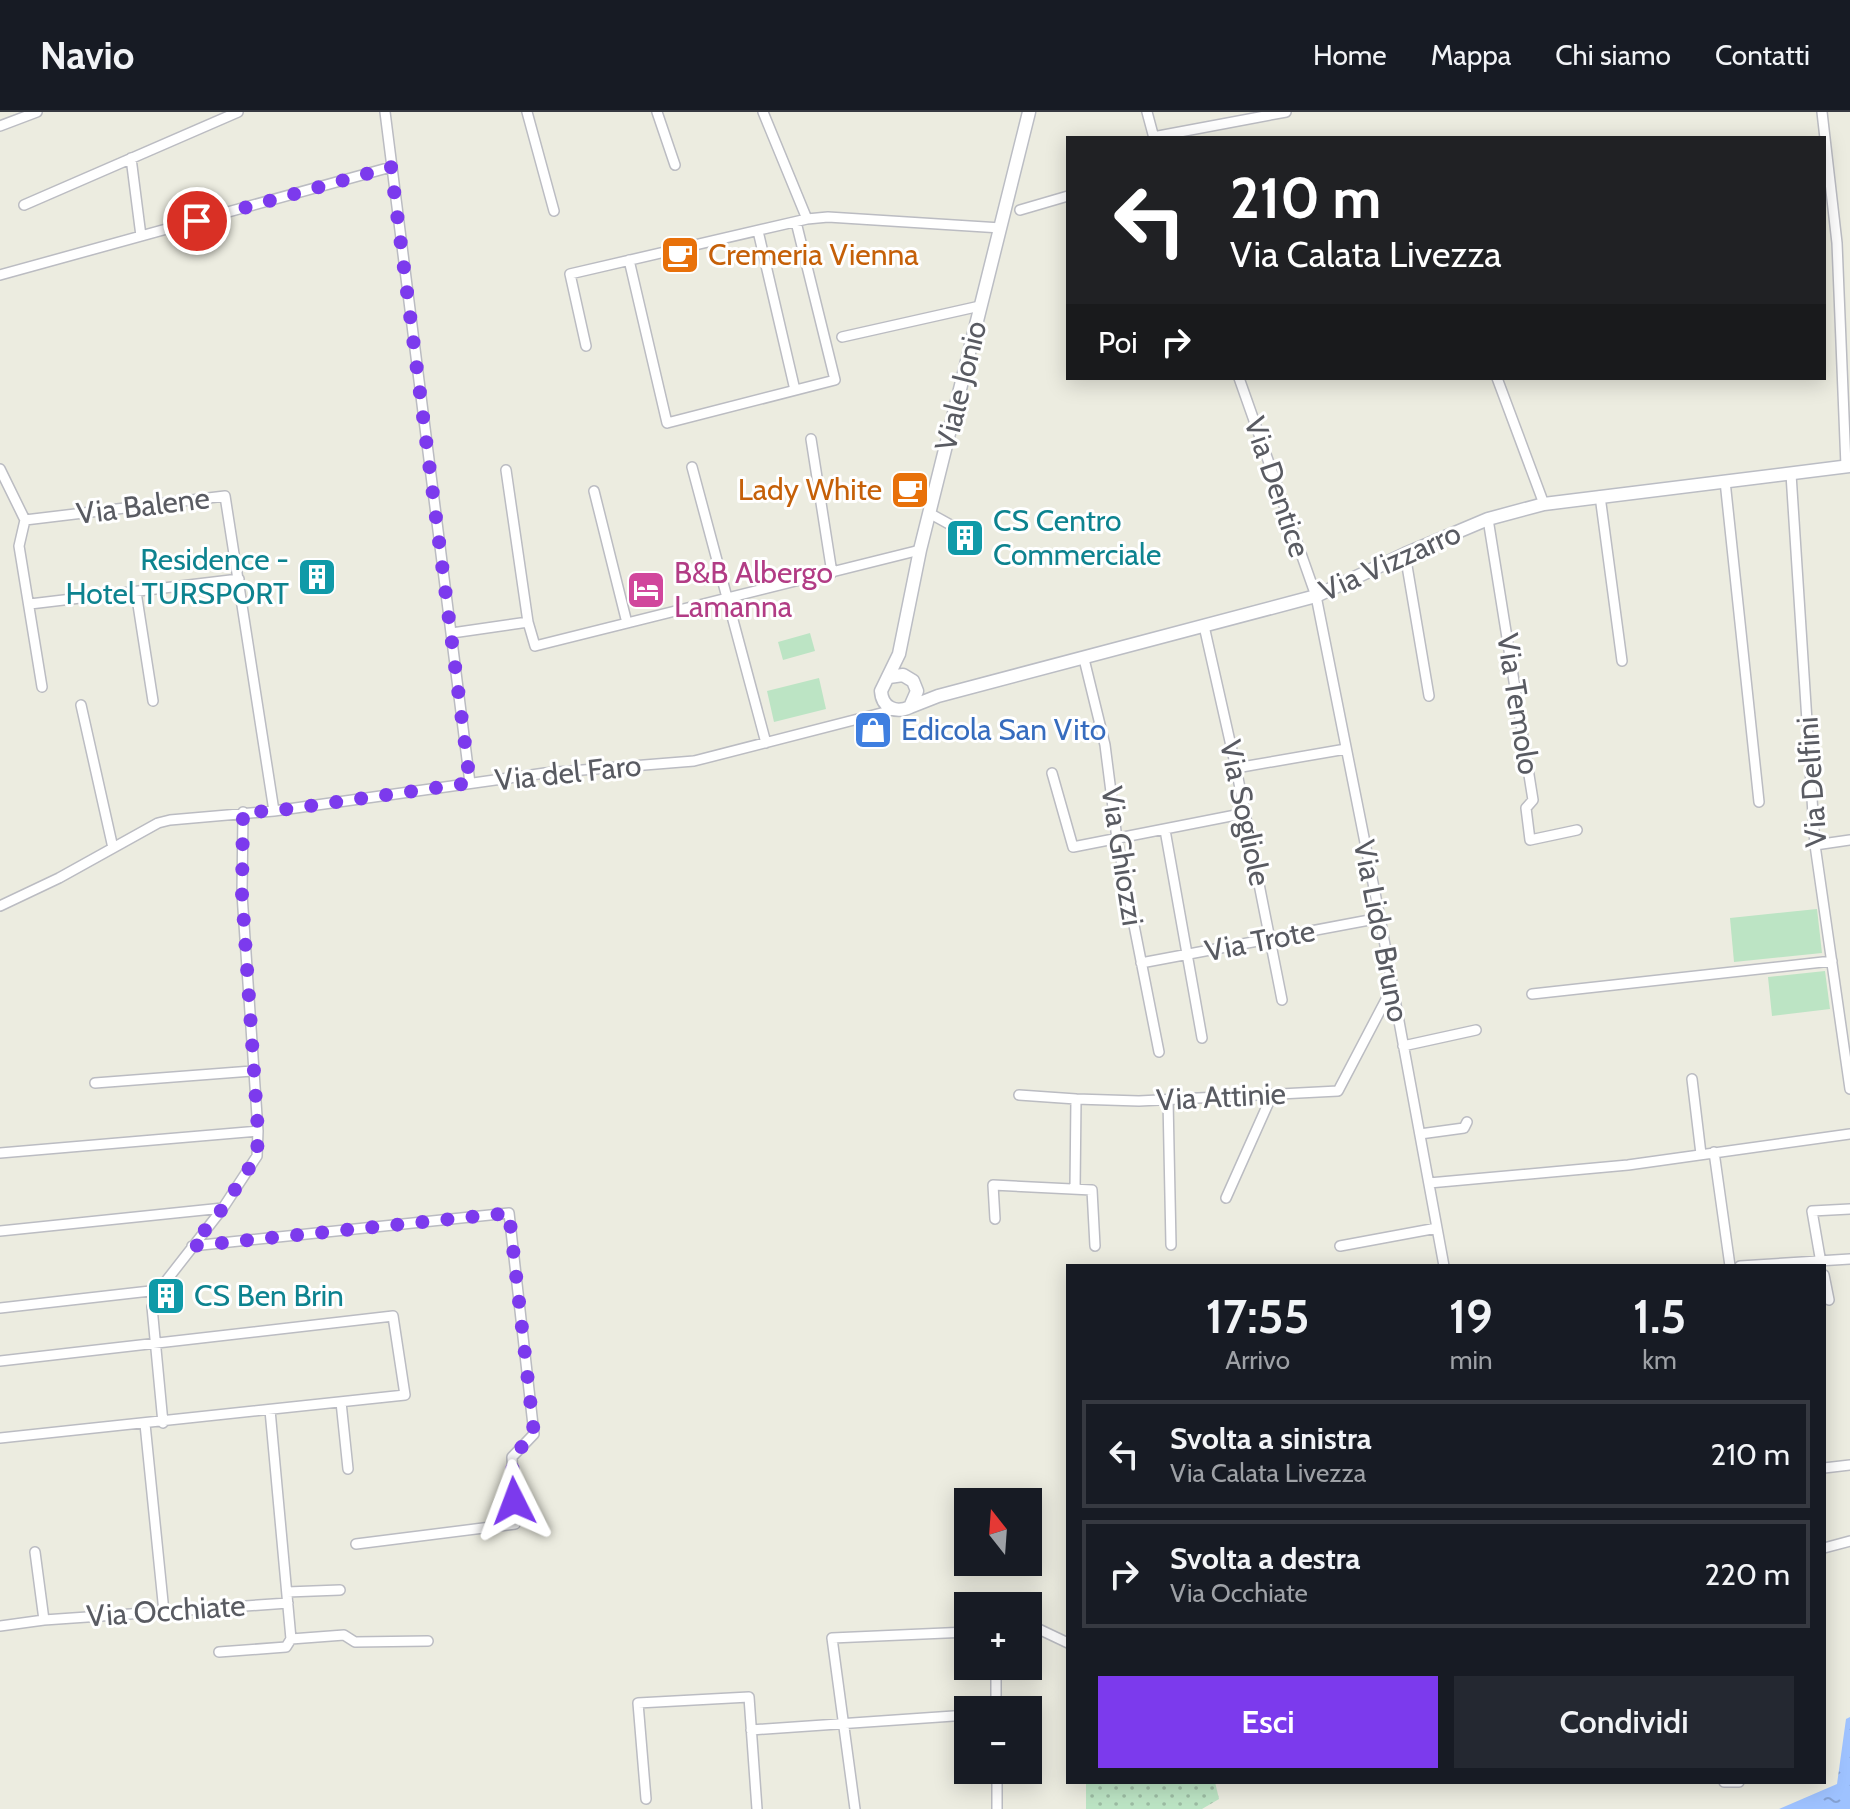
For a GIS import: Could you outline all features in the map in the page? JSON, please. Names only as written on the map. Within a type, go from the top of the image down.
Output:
[{"type":"street","points":[[0,126],[37,112]]},
{"type":"street","points":[[24,205],[222,115],[238,112]]},
{"type":"street","points":[[385,112],[470,783]]},
{"type":"street","points":[[527,112],[554,211]]},
{"type":"street","points":[[657,112],[675,165]]},
{"type":"street","points":[[629,260],[667,423],[835,380],[802,220],[763,112]]},
{"type":"street","name":"Viale Jonio","points":[[889,677],[899,654],[920,550],[1029,112]]},
{"type":"street","points":[[1147,112],[1154,136]]},
{"type":"street","points":[[1159,136],[1286,112]]},
{"type":"street","points":[[1822,112],[1825,136]]},
{"type":"street","points":[[1826,147],[1837,243],[1848,466]]},
{"type":"street","points":[[131,158],[141,236]]},
{"type":"street","points":[[0,275],[391,167]]},
{"type":"street","points":[[1020,210],[1066,197]]},
{"type":"street","points":[[586,346],[570,274],[802,220],[828,217],[1001,228]]},
{"type":"street","points":[[758,231],[795,390]]},
{"type":"street","name":"Viale Jonio","points":[[842,337],[980,306]]},
{"type":"street","name":"Via Dentice","points":[[1240,380],[1316,596]]},
{"type":"street","points":[[1498,380],[1544,504]]},
{"type":"street","points":[[811,439],[832,573]]},
{"type":"street","name":"Via Vizzarro","points":[[893,710],[1316,596],[1488,519],[1544,504],[1848,466]]},
{"type":"street","points":[[692,467],[766,743]]},
{"type":"street","points":[[0,469],[25,520],[19,546],[42,687]]},
{"type":"street","points":[[506,470],[528,622],[535,646],[920,550]]},
{"type":"street","name":"Via Delfini","points":[[1791,474],[1815,845],[1850,1089]]},
{"type":"street","points":[[1725,481],[1759,802]]},
{"type":"street","points":[[594,491],[627,623]]},
{"type":"street","name":"Via Balene","points":[[25,520],[225,496],[274,811]]},
{"type":"street","points":[[1600,496],[1622,661]]},
{"type":"street","points":[[929,513],[958,529]]},
{"type":"street","name":"Via Temolo","points":[[1488,519],[1533,800],[1526,808],[1530,840],[1577,830]]},
{"type":"street","points":[[1405,554],[1429,696]]},
{"type":"street","points":[[30,604],[239,579]]},
{"type":"street","points":[[136,592],[153,701]]},
{"type":"street","name":"Via Lido Bruno","points":[[1316,596],[1380,918],[1444,1264]]},
{"type":"street","points":[[452,633],[528,622]]},
{"type":"street","name":"Via Sogliole","points":[[1204,626],[1246,813],[1282,1000]]},
{"type":"street","name":"Viale Jonio","points":[[899,654],[906,676]]},
{"type":"street","name":"Via Ghiozzi","points":[[1084,659],[1105,745],[1117,839],[1159,1052]]},
{"type":"street","points":[[893,710],[881,697],[882,685],[897,674],[913,681],[917,691],[910,707]]},
{"type":"street","name":"Via Vizzarro","points":[[917,691],[938,696]]},
{"type":"street","points":[[866,716],[881,697]]},
{"type":"street","points":[[81,705],[113,848]]},
{"type":"street","name":"Via del Faro","points":[[0,906],[158,823],[274,811],[545,773],[694,761],[893,710]]},
{"type":"street","points":[[1236,768],[1346,749]]},
{"type":"street","points":[[1052,773],[1073,847],[1246,813]]},
{"type":"street","points":[[163,1423],[152,1307],[159,1290],[223,1208],[257,1156],[258,1131],[242,894],[243,812]]},
{"type":"street","points":[[1165,830],[1202,1038]]},
{"type":"street","points":[[1815,845],[1850,840]]},
{"type":"street","name":"Via Trote","points":[[1141,963],[1380,918]]},
{"type":"street","points":[[1532,994],[1832,961]]},
{"type":"street","name":"Via Attinie","points":[[1019,1095],[1168,1100],[1338,1091],[1392,987]]},
{"type":"street","points":[[1403,1046],[1476,1030]]},
{"type":"street","points":[[95,1083],[252,1071]]},
{"type":"street","points":[[1692,1079],[1701,1154]]},
{"type":"street","points":[[1226,1198],[1272,1095]]},
{"type":"street","points":[[1075,1189],[1076,1099]]},
{"type":"street","points":[[1168,1100],[1171,1245]]},
{"type":"street","points":[[1420,1134],[1464,1128],[1467,1122]]},
{"type":"street","points":[[0,1153],[258,1131]]},
{"type":"street","points":[[1429,1183],[1628,1165],[1850,1134]]},
{"type":"street","points":[[1714,1152],[1730,1264]]},
{"type":"street","points":[[995,1219],[993,1185],[1092,1190],[1095,1246]]},
{"type":"street","points":[[0,1231],[223,1208]]},
{"type":"street","points":[[1822,1263],[1812,1211],[1850,1209]]},
{"type":"street","points":[[192,1246],[509,1213],[534,1434],[512,1457],[515,1524],[356,1544]]},
{"type":"street","points":[[1340,1246],[1437,1228]]},
{"type":"street","points":[[1795,1264],[1850,1259]]},
{"type":"street","points":[[1826,1285],[1829,1300]]},
{"type":"street","points":[[0,1308],[159,1290]]},
{"type":"street","points":[[0,1361],[393,1316],[405,1395],[0,1438]]},
{"type":"street","points":[[341,1402],[348,1469]]},
{"type":"street","points":[[219,1652],[286,1647],[291,1639],[270,1410]]},
{"type":"street","points":[[145,1424],[164,1612]]},
{"type":"street","points":[[1826,1468],[1850,1465]]},
{"type":"street","points":[[1826,1547],[1850,1541]]},
{"type":"street","name":"Via Occhiate","points":[[35,1552],[44,1620]]},
{"type":"street","points":[[287,1592],[340,1590]]},
{"type":"street","name":"Via Occhiate","points":[[0,1626],[44,1620],[288,1603]]},
{"type":"street","points":[[1042,1631],[1066,1642]]},
{"type":"street","points":[[855,1809],[846,1723],[832,1638],[954,1633]]},
{"type":"street","points":[[291,1639],[344,1635],[355,1642],[428,1641]]},
{"type":"street","points":[[646,1799],[638,1703],[749,1697],[757,1809]]},
{"type":"street","points":[[751,1730],[954,1716]]},
{"type":"street","points":[[997,1784],[997,1809]]},
{"type":"green space","points":[[810,633],[815,651],[783,660],[778,642]]},
{"type":"green space","points":[[819,678],[826,709],[774,722],[767,691]]},
{"type":"green space","points":[[1817,909],[1822,953],[1734,962],[1730,918]]},
{"type":"green space","points":[[1825,971],[1830,1009],[1772,1016],[1768,977]]},
{"type":"green space","points":[[1086,1784],[1215,1784],[1219,1799],[1202,1809],[1086,1809]]},
{"type":"water","points":[[1850,1717],[1850,1809],[1779,1809],[1837,1784],[1846,1719]]},
{"type":"place","name":"Cremeria Vienna","points":[[680,255]]},
{"type":"place","name":"Lady White","points":[[910,490]]},
{"type":"place","name":"CS Centro Commerciale","points":[[965,538]]},
{"type":"place","name":"Residence - Hotel TURSPORT","points":[[317,577]]},
{"type":"place","name":"B&B Albergo Lamanna","points":[[646,590]]},
{"type":"place","name":"Edicola San Vito","points":[[873,730]]},
{"type":"place","name":"CS Ben Brin","points":[[166,1296]]},
{"type":"route","points":[[197,221],[391,167],[470,783],[274,811],[243,812],[242,894],[258,1131],[257,1156],[223,1208],[192,1246],[509,1213],[534,1434],[512,1457],[514,1501]]}]
